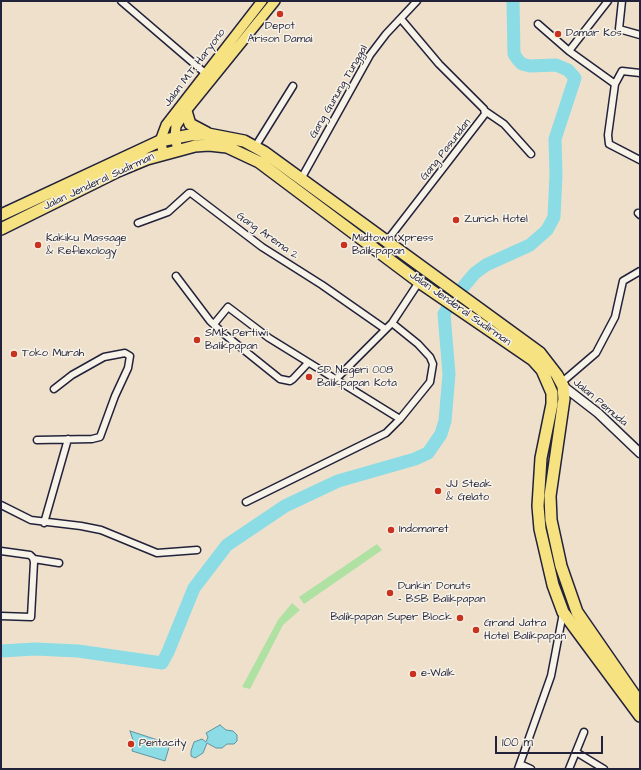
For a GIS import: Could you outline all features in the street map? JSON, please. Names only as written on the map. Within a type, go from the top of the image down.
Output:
[{"type":"highway","points":[[186,111],[190,124],[208,134]]},
{"type":"highway","name":"Jalan Jenderal Sudirman","points":[[1,215],[160,141],[208,134],[244,141],[301,179],[540,354],[558,375],[562,385]]},
{"type":"highway","name":"Jalan Jenderal Sudirman","points":[[1,229],[118,171],[178,150],[195,146],[220,145],[248,155],[419,282],[533,360],[542,370],[552,393],[552,404],[541,458],[538,512],[540,529],[553,585],[563,612],[640,716]]},
{"type":"highway","points":[[562,385],[564,399],[550,490],[551,520],[554,538],[570,597],[577,612],[640,702]]},
{"type":"main road","name":"Jalan M.T. Haryono","points":[[160,141],[166,125],[262,1]]},
{"type":"main road","name":"Jalan M.T. Haryono","points":[[175,138],[176,126],[186,111],[275,1]]},
{"type":"main road","points":[[175,138],[178,150]]},
{"type":"main road","points":[[160,141],[164,154]]},
{"type":"street","points":[[121,1],[205,74]]},
{"type":"street","name":"Gang Gunung Tunggal","points":[[301,179],[370,55],[386,34],[417,1]]},
{"type":"street","points":[[569,51],[608,1]]},
{"type":"street","points":[[622,1],[618,29],[640,35]]},
{"type":"street","points":[[400,19],[439,64],[478,102],[485,111],[504,124],[531,154]]},
{"type":"street","points":[[538,24],[569,51],[615,84]]},
{"type":"street","points":[[640,73],[622,72],[615,84],[609,122],[609,144],[640,160]]},
{"type":"street","points":[[255,148],[293,86]]},
{"type":"street","name":"Gang Pasundan","points":[[386,242],[483,118],[485,111]]},
{"type":"street","name":"Gang Arema 2","points":[[138,223],[168,212],[191,193],[262,247],[322,285],[385,329]]},
{"type":"street","name":"Jalan Pemuda","points":[[640,271],[623,281],[615,318],[596,353],[562,385],[598,413],[640,453]]},
{"type":"street","points":[[176,276],[214,324],[283,380],[290,381],[293,379],[308,363]]},
{"type":"street","points":[[336,379],[392,323],[419,282]]},
{"type":"street","points":[[214,324],[228,307],[270,338],[308,363],[400,419]]},
{"type":"street","points":[[246,502],[386,433],[400,419],[430,382],[433,364],[430,357],[418,344],[392,323]]},
{"type":"street","points":[[37,440],[96,438],[101,436],[115,396],[128,368],[130,356],[127,353],[104,357],[72,375],[54,389]]},
{"type":"street","points":[[44,523],[68,439]]},
{"type":"street","points":[[1,505],[25,518],[44,523],[73,525],[101,530],[157,554],[197,550]]},
{"type":"street","points":[[1,551],[29,555],[34,559],[59,563]]},
{"type":"street","points":[[1,616],[31,617],[34,559]]},
{"type":"street","points":[[531,769],[519,766],[551,676],[563,612]]},
{"type":"street","points":[[569,769],[584,732]]},
{"type":"street","points":[[576,752],[604,769]]},
{"type":"green space","points":[[377,544],[382,550],[304,604],[299,597]]},
{"type":"green space","points":[[292,603],[300,610],[283,625],[250,689],[242,687],[278,620]]},
{"type":"water","points":[[220,725],[226,730],[233,731],[237,735],[237,741],[234,744],[227,744],[222,748],[216,748],[207,743],[203,753],[195,758],[191,756],[194,742],[202,739],[206,742],[208,737],[206,733]]},
{"type":"water","points":[[130,731],[170,744],[165,761],[132,751],[134,743]]},
{"type":"waterway","points":[[1,651],[35,649],[78,651],[162,663],[168,652],[194,588],[227,545],[285,506],[338,481],[415,459],[428,453],[441,434],[445,421],[449,374],[444,314],[453,299],[475,273],[486,265],[530,245],[547,230],[554,217],[556,175],[555,139],[575,78],[568,70],[556,65],[530,66],[522,64],[518,60],[514,54],[513,1]]},
{"type":"place","name":"Depot Arison Damai","points":[[280,14]]},
{"type":"place","name":"Damar Kos","points":[[558,34]]},
{"type":"place","name":"Zurich Hotel","points":[[456,220]]},
{"type":"place","name":"Kakiku Massage & Reflexology","points":[[38,245]]},
{"type":"place","name":"Midtown Xpress Balikpapan","points":[[344,245]]},
{"type":"place","name":"SMK Pertiwi Balikpapan","points":[[197,340]]},
{"type":"place","name":"Toko Murah","points":[[14,354]]},
{"type":"place","name":"SD Negeri 008 Balikpapan Kota","points":[[309,377]]},
{"type":"place","name":"JJ Steak & Gelato","points":[[438,491]]},
{"type":"place","name":"Indomaret","points":[[391,530]]},
{"type":"place","name":"Dunkin' Donuts - BSB Balikpapan","points":[[390,593]]},
{"type":"place","name":"Balikpapan Super Block","points":[[460,618]]},
{"type":"place","name":"Grand Jatra Hotel Balikpapan","points":[[476,630]]},
{"type":"place","name":"e-Walk","points":[[413,674]]},
{"type":"place","name":"Pentacity","points":[[131,744]]}]
